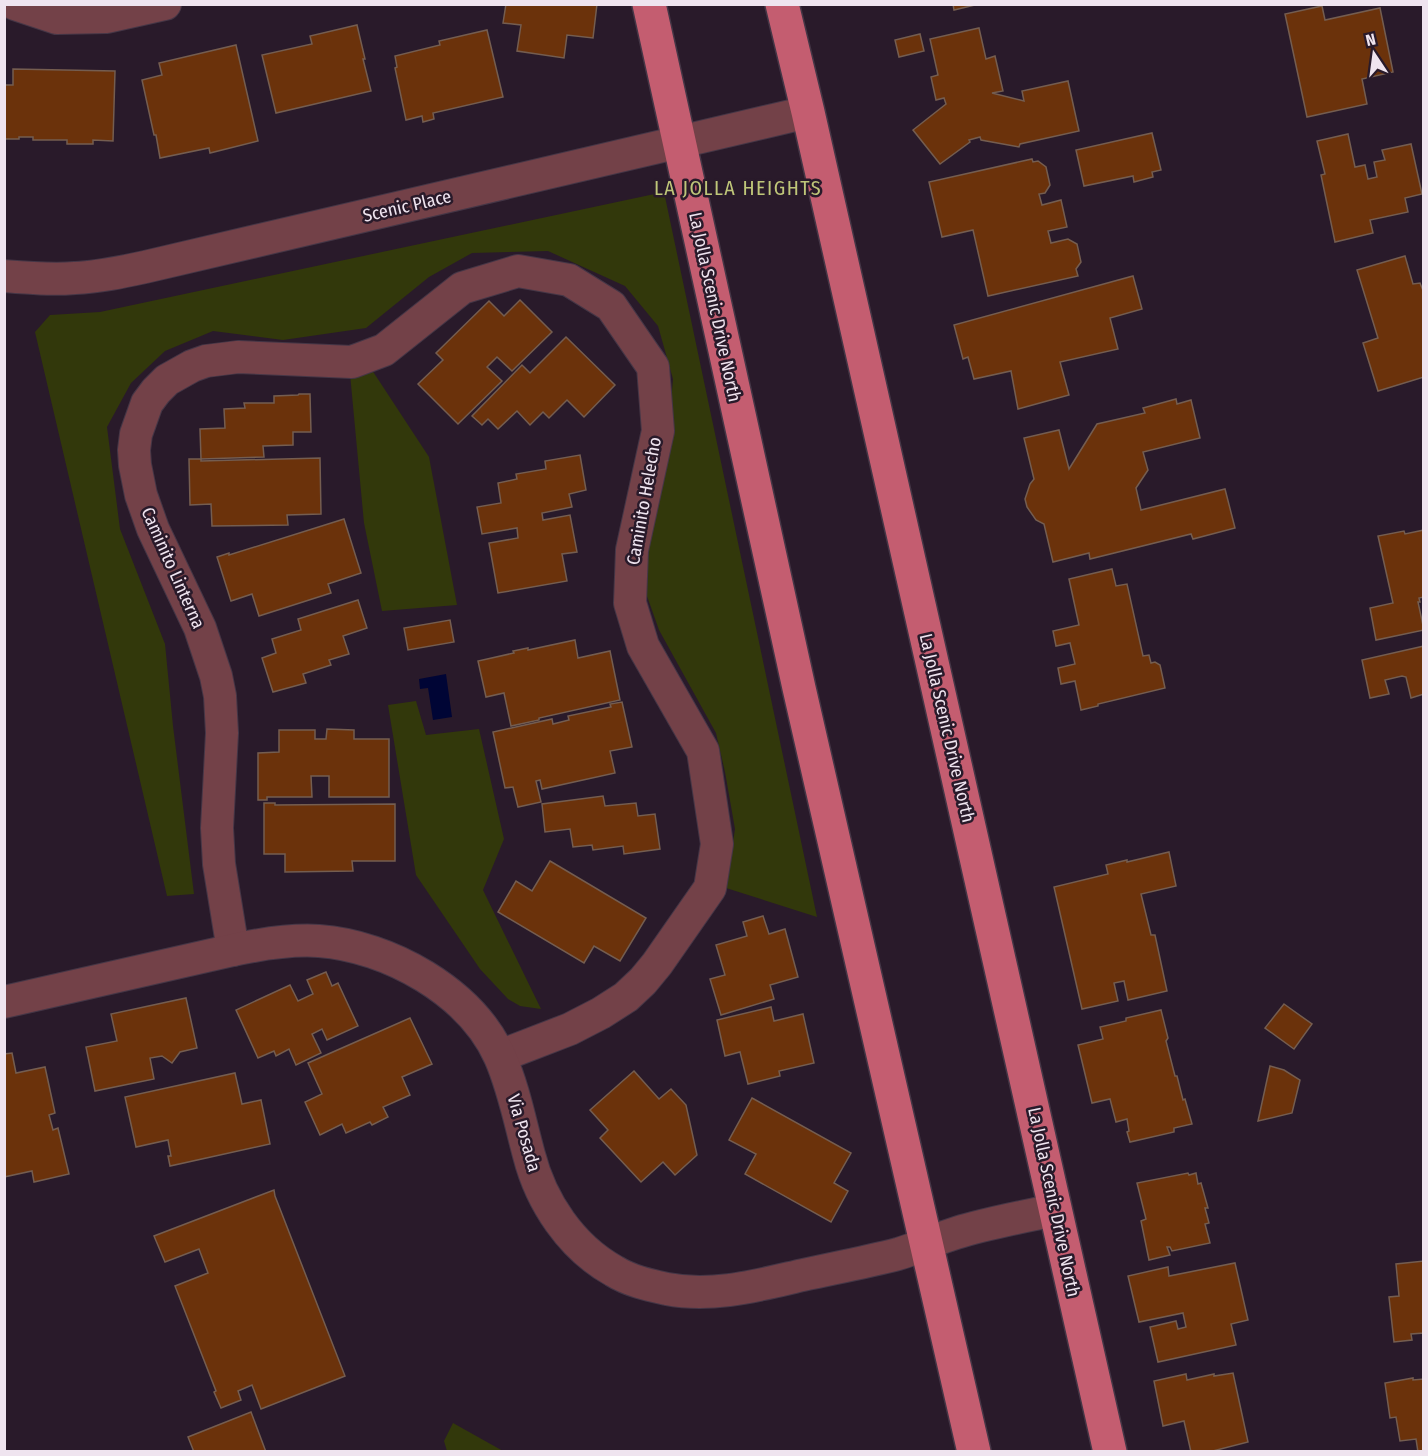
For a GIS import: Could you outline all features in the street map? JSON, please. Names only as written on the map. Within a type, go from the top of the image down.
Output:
[{"type":"main road","name":"La Jolla Scenic Drive North","points":[[649,4],[802,700],[974,1452]]},
{"type":"main road","name":"La Jolla Scenic Drive North","points":[[782,4],[1110,1452]]},
{"type":"street","points":[[15,4],[57,18],[107,17],[165,4]]},
{"type":"street","name":"Scenic Place","points":[[4,276],[68,279],[109,274],[808,112]]},
{"type":"street","name":"Caminito Helecho","points":[[411,329],[462,288],[518,271],[569,280],[611,306],[653,367],[658,431],[632,550],[630,603],[643,646],[703,751],[717,844],[710,888],[643,981],[626,997],[601,1013],[570,1029],[500,1056]]},
{"type":"street","name":"Caminito Linterna","points":[[233,950],[220,873],[217,828],[222,733],[220,696],[216,676],[200,628],[153,529],[141,495],[135,465],[136,434],[147,403],[156,391],[167,380],[192,366],[213,360],[238,357],[352,362],[384,350],[411,329]]},
{"type":"street","name":"Via Posada","points":[[4,1002],[233,950],[289,941],[319,941],[347,945],[396,961],[425,976],[447,992],[466,1009],[493,1042],[512,1090],[534,1172],[548,1202],[569,1234],[590,1255],[615,1272],[649,1285],[679,1291],[705,1292],[765,1284],[900,1253],[958,1233],[1055,1210]]},
{"type":"green space","points":[[664,192],[817,917],[726,888],[735,829],[716,733],[659,630],[647,596],[648,544],[669,427],[673,379],[658,326],[625,286],[548,251],[472,253],[429,277],[366,328],[283,340],[213,331],[165,351],[131,383],[107,427],[120,529],[165,644],[194,894],[167,896],[35,332],[50,315],[100,312]]},
{"type":"green space","points":[[370,367],[429,457],[457,605],[382,611],[364,523],[350,374]]},
{"type":"green space","points":[[416,701],[426,735],[479,729],[504,839],[483,890],[541,1009],[520,1006],[508,999],[480,969],[416,875],[388,705]]},
{"type":"green space","points":[[453,1423],[503,1451],[447,1451],[444,1441]]},
{"type":"shaded area","points":[[446,674],[452,717],[433,720],[428,688],[420,689],[419,679]]},
{"type":"building","points":[[506,4],[597,4],[593,38],[567,35],[564,58],[517,51],[521,25],[503,23]]},
{"type":"building","points":[[953,4],[979,4],[954,10]]},
{"type":"building","points":[[1322,6],[1325,20],[1380,8],[1393,72],[1362,79],[1367,104],[1307,117],[1285,14]]},
{"type":"building","points":[[357,25],[371,91],[276,113],[262,55],[312,44],[310,36]]},
{"type":"building","points":[[979,28],[986,59],[995,56],[1003,91],[992,93],[1024,101],[1022,91],[1068,81],[1079,131],[1020,144],[1019,147],[981,140],[980,137],[969,140],[970,142],[940,164],[913,130],[946,104],[944,98],[936,100],[931,77],[938,75],[930,39]]},
{"type":"building","points":[[487,30],[503,97],[433,113],[434,119],[423,122],[422,116],[406,120],[395,68],[397,67],[395,56],[440,45],[439,41]]},
{"type":"building","points":[[920,34],[924,51],[899,57],[895,40]]},
{"type":"building","points":[[236,45],[258,141],[210,153],[209,148],[160,158],[142,80],[162,75],[159,63]]},
{"type":"building","points":[[13,69],[115,71],[113,141],[93,140],[93,144],[67,144],[67,140],[33,140],[33,137],[4,139],[4,85],[13,85]]},
{"type":"building","points":[[1152,133],[1161,170],[1152,172],[1153,177],[1134,182],[1133,176],[1084,186],[1076,150]]},
{"type":"building","points":[[1348,134],[1355,167],[1365,165],[1368,179],[1377,177],[1374,162],[1385,160],[1382,150],[1411,144],[1422,194],[1405,198],[1408,212],[1370,220],[1373,233],[1335,242],[1321,175],[1325,174],[1317,141]]},
{"type":"building","points":[[1032,159],[1033,162],[1038,161],[1046,167],[1050,185],[1045,193],[1039,194],[1042,205],[1061,200],[1067,227],[1048,231],[1051,243],[1068,239],[1077,244],[1081,262],[1076,269],[1078,276],[988,296],[973,230],[942,237],[929,182]]},
{"type":"building","points":[[1405,256],[1413,284],[1420,283],[1424,293],[1424,377],[1378,391],[1363,343],[1378,338],[1357,270]]},
{"type":"building","points":[[1133,276],[1142,309],[1110,318],[1118,349],[1060,362],[1069,395],[1018,409],[1011,371],[974,379],[968,357],[963,359],[954,325]]},
{"type":"building","points":[[520,300],[552,332],[512,371],[497,357],[487,367],[502,381],[458,424],[418,384],[443,360],[436,353],[489,301],[504,316]]},
{"type":"building","points":[[566,337],[615,385],[584,417],[567,400],[549,418],[543,412],[530,425],[517,411],[498,429],[488,419],[482,425],[472,416],[522,365],[530,373]]},
{"type":"building","points":[[310,394],[311,432],[293,432],[293,445],[263,446],[264,457],[201,459],[200,429],[225,428],[224,409],[245,408],[244,403],[274,403],[274,396]]},
{"type":"building","points":[[1176,399],[1177,404],[1191,400],[1200,438],[1143,452],[1148,470],[1136,488],[1141,510],[1225,489],[1235,528],[1193,539],[1191,534],[1090,559],[1089,553],[1053,562],[1044,524],[1036,520],[1027,507],[1025,499],[1034,479],[1024,438],[1059,430],[1069,469],[1097,424],[1145,413],[1143,408]]},
{"type":"building","points":[[580,455],[586,490],[569,494],[572,507],[542,513],[543,520],[570,515],[577,552],[562,554],[567,581],[498,593],[489,543],[518,538],[517,528],[482,534],[477,507],[501,503],[498,483],[517,479],[516,474],[546,469],[545,461]]},
{"type":"building","points":[[320,458],[321,514],[287,515],[288,525],[212,526],[211,504],[190,505],[189,459],[201,459],[201,461]]},
{"type":"building","points":[[344,519],[361,573],[328,584],[331,593],[259,616],[252,594],[231,601],[217,557]]},
{"type":"building","points":[[1424,530],[1424,597],[1419,598],[1420,602],[1418,602],[1424,630],[1376,640],[1370,608],[1393,603],[1378,536]]},
{"type":"building","points":[[1112,569],[1116,586],[1127,584],[1143,656],[1149,655],[1151,663],[1155,662],[1160,665],[1165,688],[1081,710],[1075,681],[1061,684],[1058,668],[1075,664],[1070,643],[1056,646],[1053,631],[1079,625],[1069,579]]},
{"type":"building","points":[[358,600],[367,628],[343,636],[349,654],[329,660],[331,665],[303,674],[306,683],[273,692],[262,658],[276,653],[272,639],[301,630],[298,619]]},
{"type":"building","points":[[450,620],[454,642],[408,650],[404,628]]},
{"type":"building","points":[[575,640],[578,658],[610,651],[620,700],[511,726],[504,693],[486,697],[478,661],[514,653],[513,651]]},
{"type":"building","points":[[1424,646],[1424,694],[1411,698],[1406,677],[1402,676],[1385,680],[1389,694],[1370,698],[1362,660]]},
{"type":"building","points":[[622,702],[632,747],[610,751],[615,773],[542,789],[540,780],[536,781],[541,802],[518,807],[513,787],[505,788],[493,732],[552,719],[553,724],[569,720],[568,716],[611,707],[610,704]]},
{"type":"building","points":[[327,729],[354,730],[354,739],[389,739],[389,797],[329,797],[329,776],[311,776],[312,797],[267,797],[267,800],[258,800],[258,753],[279,752],[279,730],[315,730],[315,739],[326,739]]},
{"type":"building","points":[[603,796],[605,806],[636,803],[638,816],[655,814],[660,849],[624,854],[623,846],[593,850],[592,845],[573,847],[570,829],[545,832],[542,804]]},
{"type":"building","points":[[264,803],[275,803],[275,805],[395,804],[395,861],[352,861],[353,871],[285,872],[285,854],[264,854]]},
{"type":"building","points":[[1169,852],[1176,886],[1141,894],[1151,935],[1155,935],[1167,991],[1128,1000],[1124,981],[1114,983],[1118,1001],[1082,1009],[1054,887],[1108,874],[1106,865]]},
{"type":"building","points":[[550,861],[646,918],[620,961],[594,946],[584,963],[498,912],[516,881],[532,891]]},
{"type":"building","points":[[763,916],[769,934],[785,929],[798,977],[770,985],[774,999],[721,1015],[710,979],[725,975],[716,945],[747,936],[743,922]]},
{"type":"building","points":[[326,972],[332,986],[338,983],[358,1026],[327,1040],[322,1029],[312,1034],[321,1053],[296,1065],[289,1049],[276,1056],[274,1051],[258,1058],[236,1010],[290,985],[298,1001],[313,994],[307,980]]},
{"type":"building","points":[[186,998],[197,1048],[180,1052],[172,1063],[162,1056],[150,1058],[154,1079],[95,1091],[86,1047],[117,1041],[111,1014]]},
{"type":"building","points":[[1284,1004],[1312,1024],[1294,1049],[1265,1028]]},
{"type":"building","points":[[771,1007],[774,1021],[803,1014],[814,1063],[779,1071],[780,1076],[748,1084],[740,1052],[725,1056],[717,1020]]},
{"type":"building","points":[[1161,1010],[1175,1076],[1177,1076],[1192,1124],[1174,1128],[1174,1132],[1130,1142],[1127,1119],[1116,1122],[1110,1099],[1092,1103],[1078,1045],[1103,1039],[1100,1027]]},
{"type":"building","points":[[410,1018],[432,1064],[402,1077],[410,1095],[383,1107],[388,1117],[372,1125],[370,1122],[346,1133],[342,1124],[320,1135],[305,1102],[322,1094],[308,1063]]},
{"type":"building","points":[[12,1053],[16,1073],[45,1067],[55,1113],[49,1115],[53,1130],[58,1128],[69,1174],[34,1182],[32,1171],[4,1177],[4,1054]]},
{"type":"building","points":[[1270,1066],[1284,1070],[1300,1080],[1292,1113],[1258,1121]]},
{"type":"building","points":[[634,1071],[659,1099],[671,1089],[686,1105],[697,1155],[675,1175],[663,1162],[641,1182],[600,1138],[608,1130],[590,1110]]},
{"type":"building","points":[[235,1073],[242,1104],[261,1100],[270,1144],[170,1166],[168,1140],[136,1147],[125,1097]]},
{"type":"building","points":[[752,1098],[851,1153],[834,1183],[848,1191],[831,1222],[745,1174],[756,1154],[729,1140]]},
{"type":"building","points":[[1188,1173],[1189,1175],[1196,1173],[1198,1184],[1201,1183],[1208,1208],[1205,1208],[1209,1223],[1205,1224],[1210,1243],[1172,1251],[1170,1247],[1167,1247],[1170,1255],[1149,1260],[1141,1221],[1146,1219],[1137,1183]]},
{"type":"building","points":[[274,1190],[345,1376],[261,1409],[252,1385],[238,1391],[241,1400],[221,1408],[175,1286],[208,1273],[199,1249],[165,1262],[154,1236]]},
{"type":"building","points":[[1424,1261],[1424,1333],[1411,1334],[1412,1340],[1394,1342],[1389,1297],[1399,1296],[1396,1264]]},
{"type":"building","points":[[1235,1263],[1248,1320],[1231,1324],[1236,1345],[1158,1362],[1150,1327],[1176,1321],[1178,1329],[1186,1327],[1183,1313],[1139,1322],[1128,1276],[1168,1267],[1169,1276]]},
{"type":"building","points":[[1233,1373],[1248,1442],[1209,1452],[1191,1452],[1184,1421],[1163,1426],[1154,1381],[1186,1374],[1187,1380],[1214,1374],[1214,1376]]},
{"type":"building","points":[[1413,1378],[1413,1380],[1424,1379],[1424,1452],[1418,1452],[1416,1439],[1400,1441],[1396,1417],[1390,1418],[1385,1383]]},
{"type":"building","points":[[251,1412],[266,1452],[194,1452],[188,1437]]},
{"type":"district","name":"LA JOLLA HEIGHTS","points":[[738,188]]}]
